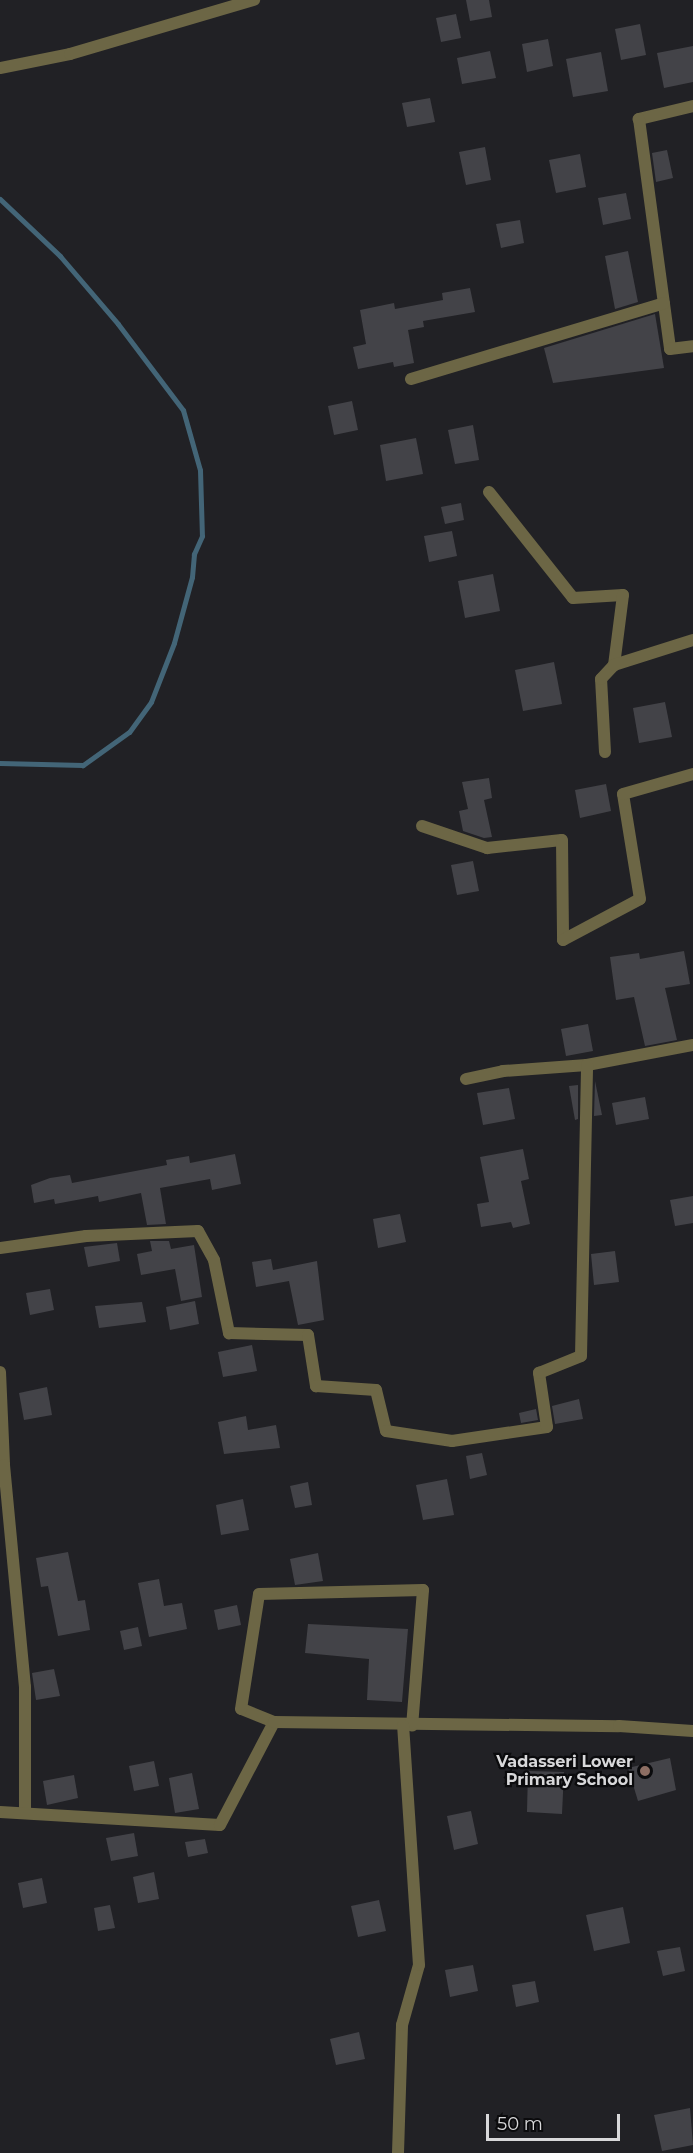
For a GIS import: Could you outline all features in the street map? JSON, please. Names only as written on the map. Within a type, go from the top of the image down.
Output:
[{"type":"street","points":[[0,68],[70,54],[254,0]]},
{"type":"street","points":[[693,106],[639,120],[670,349],[693,346]]},
{"type":"street","points":[[411,379],[664,303]]},
{"type":"street","points":[[489,492],[573,598],[623,595],[614,665]]},
{"type":"street","points":[[605,752],[601,679],[614,665],[693,640]]},
{"type":"street","points":[[422,826],[487,848],[562,840],[563,940],[640,899],[623,794],[693,774]]},
{"type":"street","points":[[466,1079],[503,1071],[587,1065],[693,1045]]},
{"type":"street","points":[[0,1248],[86,1236],[198,1231],[214,1260],[229,1333],[308,1335],[316,1386],[376,1390],[386,1431],[452,1441],[547,1427],[538,1373],[581,1356],[587,1065]]},
{"type":"street","points":[[0,1372],[4,1465],[25,1687],[26,1813]]},
{"type":"street","points":[[398,2153],[402,2025],[419,1965],[408,1726],[423,1590],[259,1594],[241,1708],[274,1722],[408,1726],[620,1726],[693,1731]]},
{"type":"street","points":[[0,1812],[220,1825],[274,1722]]},
{"type":"building","points":[[466,0],[489,0],[492,17],[470,21]]},
{"type":"building","points":[[456,14],[461,38],[441,42],[436,18]]},
{"type":"building","points":[[640,24],[646,55],[621,60],[615,29]]},
{"type":"building","points":[[548,39],[553,66],[527,72],[522,44]]},
{"type":"building","points":[[693,46],[693,82],[664,88],[657,53]]},
{"type":"building","points":[[490,51],[496,78],[462,84],[457,58]]},
{"type":"building","points":[[601,52],[608,91],[573,97],[566,59]]},
{"type":"building","points":[[430,98],[435,122],[407,127],[402,103]]},
{"type":"building","points":[[485,147],[491,180],[466,185],[459,152]]},
{"type":"building","points":[[667,150],[673,178],[656,182],[652,153]]},
{"type":"building","points":[[580,154],[586,187],[556,193],[549,160]]},
{"type":"building","points":[[626,193],[631,219],[603,225],[598,198]]},
{"type":"building","points":[[520,220],[524,243],[501,248],[496,224]]},
{"type":"building","points":[[628,251],[638,302],[615,309],[605,256]]},
{"type":"building","points":[[470,288],[475,312],[423,321],[424,327],[408,330],[414,363],[394,367],[393,362],[358,369],[353,347],[366,344],[360,310],[394,303],[395,309],[443,300],[442,293]]},
{"type":"building","points":[[655,314],[664,368],[553,383],[544,348]]},
{"type":"building","points":[[352,401],[358,430],[334,435],[328,406]]},
{"type":"building","points":[[473,425],[479,460],[455,464],[448,430]]},
{"type":"building","points":[[416,438],[423,474],[386,481],[380,445]]},
{"type":"building","points":[[461,503],[464,520],[445,524],[441,507]]},
{"type":"building","points":[[452,531],[457,556],[429,562],[424,536]]},
{"type":"building","points":[[493,574],[500,611],[465,618],[458,581]]},
{"type":"building","points":[[554,662],[562,704],[523,711],[515,670]]},
{"type":"building","points":[[665,702],[672,737],[639,743],[633,708]]},
{"type":"building","points":[[489,778],[492,798],[484,800],[492,837],[484,838],[463,831],[459,811],[468,809],[462,782]]},
{"type":"building","points":[[606,784],[611,811],[580,818],[575,790]]},
{"type":"building","points":[[473,861],[479,891],[457,895],[451,865]]},
{"type":"building","points":[[684,951],[690,984],[665,988],[677,1040],[645,1046],[634,997],[616,1000],[610,957],[639,953],[640,959]]},
{"type":"building","points":[[588,1024],[593,1051],[566,1056],[561,1029]]},
{"type":"building","points":[[595,1081],[602,1115],[594,1116]]},
{"type":"building","points":[[578,1085],[578,1119],[575,1120],[569,1086]]},
{"type":"building","points":[[509,1088],[515,1119],[483,1125],[477,1093]]},
{"type":"building","points":[[645,1097],[649,1119],[616,1125],[612,1103]]},
{"type":"building","points":[[523,1149],[529,1179],[521,1181],[530,1224],[513,1228],[511,1222],[481,1227],[477,1204],[489,1202],[480,1157]]},
{"type":"building","points":[[235,1154],[241,1184],[212,1190],[210,1179],[160,1188],[166,1224],[147,1225],[141,1193],[99,1202],[98,1196],[55,1204],[54,1199],[34,1203],[31,1185],[50,1178],[70,1175],[72,1183],[167,1165],[166,1160],[189,1156],[190,1163]]},
{"type":"building","points":[[693,1196],[693,1223],[675,1226],[670,1200]]},
{"type":"building","points":[[400,1214],[406,1242],[378,1248],[373,1219]]},
{"type":"building","points":[[150,1241],[169,1241],[171,1249],[194,1245],[202,1297],[181,1301],[175,1269],[141,1275],[137,1254],[152,1251]]},
{"type":"building","points":[[117,1243],[120,1261],[88,1267],[84,1247]]},
{"type":"building","points":[[615,1251],[619,1282],[594,1285],[591,1254]]},
{"type":"building","points":[[271,1259],[273,1270],[317,1261],[324,1320],[298,1325],[289,1281],[256,1287],[252,1262]]},
{"type":"building","points":[[50,1289],[54,1310],[30,1315],[26,1293]]},
{"type":"building","points":[[195,1301],[199,1324],[170,1330],[166,1307]]},
{"type":"building","points":[[142,1302],[146,1322],[99,1328],[95,1306]]},
{"type":"building","points":[[252,1345],[257,1371],[223,1377],[218,1352]]},
{"type":"building","points":[[47,1387],[52,1415],[24,1420],[19,1393]]},
{"type":"building","points":[[579,1399],[583,1419],[555,1424],[552,1406]]},
{"type":"building","points":[[536,1409],[538,1420],[521,1423],[519,1413]]},
{"type":"building","points":[[246,1416],[248,1430],[276,1425],[280,1448],[224,1454],[218,1422]]},
{"type":"building","points":[[482,1453],[487,1475],[470,1479],[466,1456]]},
{"type":"building","points":[[447,1479],[454,1515],[423,1520],[416,1485]]},
{"type":"building","points":[[308,1482],[312,1505],[295,1508],[290,1486]]},
{"type":"building","points":[[243,1499],[249,1530],[221,1535],[216,1505]]},
{"type":"building","points":[[68,1552],[78,1601],[85,1600],[90,1630],[58,1636],[48,1586],[41,1587],[36,1558]]},
{"type":"building","points":[[318,1553],[323,1581],[295,1585],[290,1559]]},
{"type":"building","points":[[159,1579],[164,1606],[182,1603],[187,1629],[149,1637],[138,1583]]},
{"type":"building","points":[[237,1605],[241,1625],[218,1630],[214,1610]]},
{"type":"building","points":[[308,1624],[408,1629],[402,1702],[367,1700],[369,1659],[305,1653]]},
{"type":"building","points":[[138,1627],[142,1646],[124,1650],[120,1631]]},
{"type":"building","points":[[54,1669],[60,1696],[36,1700],[32,1673]]},
{"type":"building","points":[[670,1758],[676,1790],[638,1801],[628,1768]]},
{"type":"building","points":[[154,1761],[159,1786],[134,1791],[129,1766]]},
{"type":"building","points":[[528,1771],[564,1772],[562,1814],[527,1812]]},
{"type":"building","points":[[192,1773],[199,1809],[175,1813],[169,1778]]},
{"type":"building","points":[[74,1775],[78,1798],[47,1805],[43,1781]]},
{"type":"building","points":[[471,1811],[478,1844],[454,1850],[447,1816]]},
{"type":"building","points":[[134,1833],[138,1856],[111,1861],[106,1838]]},
{"type":"building","points":[[205,1839],[208,1853],[188,1857],[185,1842]]},
{"type":"building","points":[[154,1872],[159,1899],[138,1903],[133,1877]]},
{"type":"building","points":[[42,1878],[47,1903],[23,1908],[18,1883]]},
{"type":"building","points":[[379,1900],[386,1931],[358,1937],[351,1906]]},
{"type":"building","points":[[110,1905],[115,1928],[98,1931],[94,1908]]},
{"type":"building","points":[[623,1907],[630,1943],[594,1951],[586,1915]]},
{"type":"building","points":[[680,1947],[685,1971],[663,1976],[657,1951]]},
{"type":"building","points":[[473,1965],[478,1991],[450,1997],[445,1970]]},
{"type":"building","points":[[535,1981],[539,2002],[516,2007],[512,1985]]},
{"type":"building","points":[[359,2032],[365,2059],[336,2065],[330,2039]]},
{"type":"building","points":[[690,2108],[693,2145],[662,2151],[654,2115]]},
{"type":"waterway","points":[[0,199],[60,256],[118,324],[183,410],[200,470],[202,536],[194,554],[192,577],[174,643],[151,702],[129,732],[83,765],[0,763]]},
{"type":"place","name":"Vadasseri Lower Primary School","points":[[645,1771]]}]
